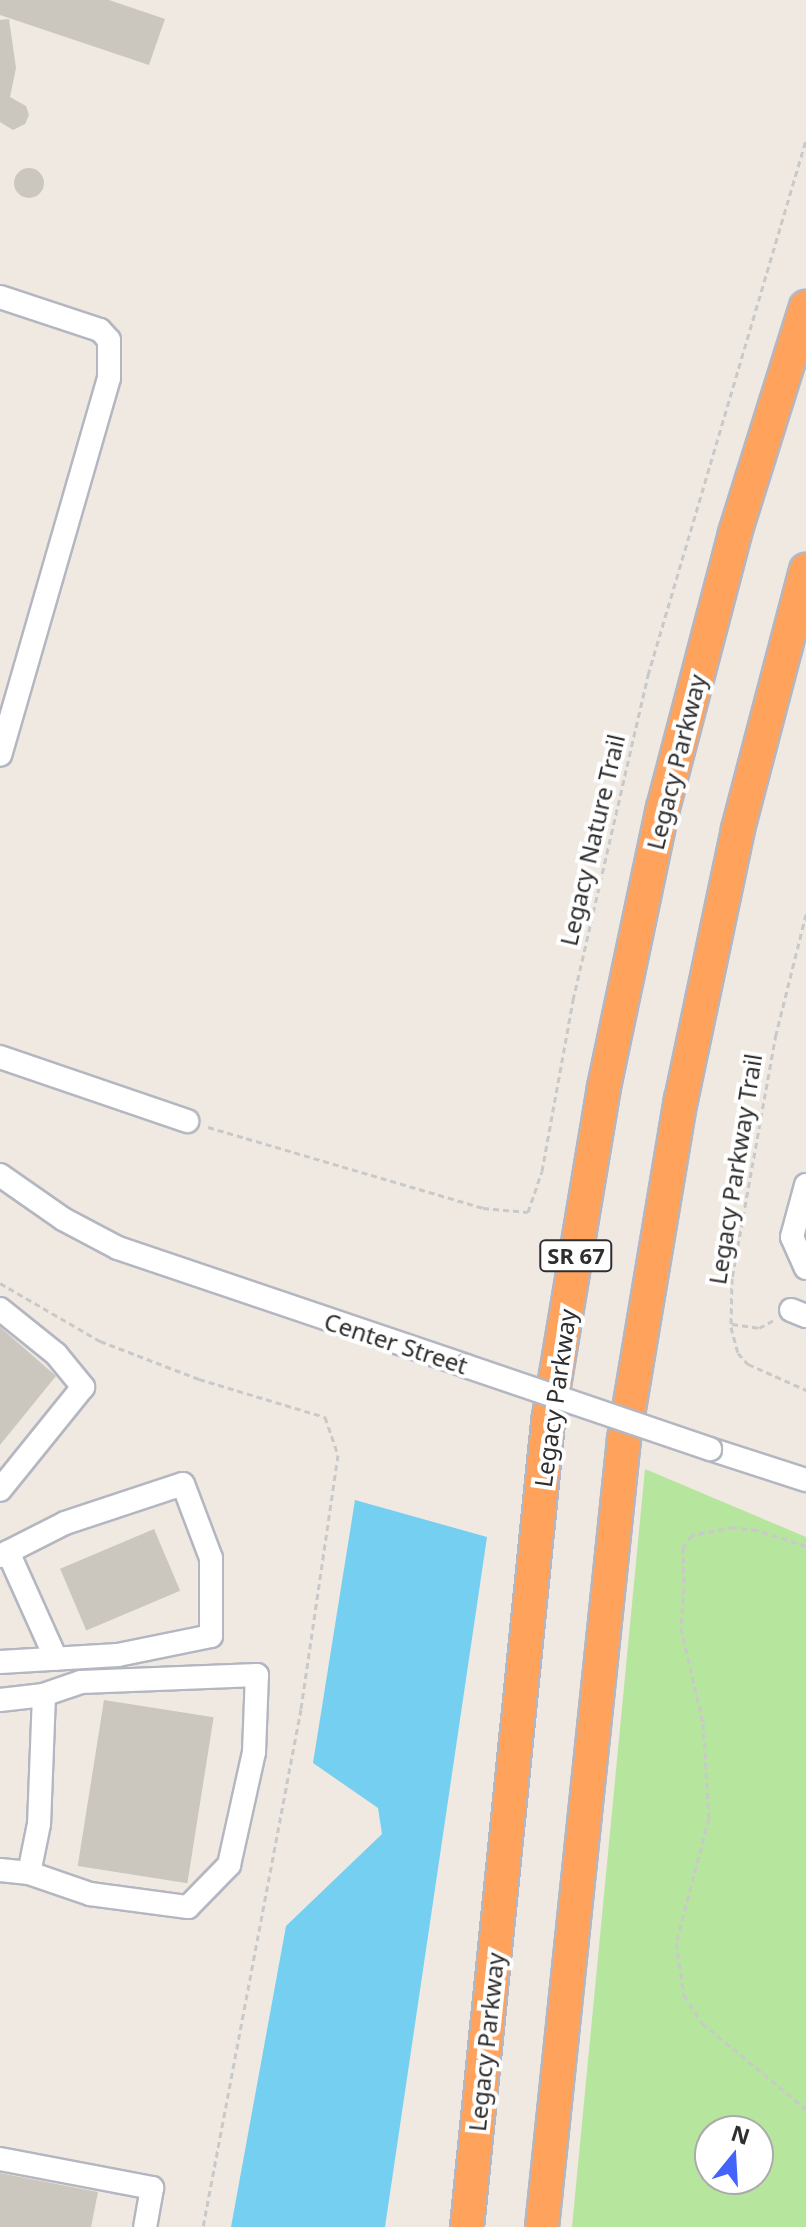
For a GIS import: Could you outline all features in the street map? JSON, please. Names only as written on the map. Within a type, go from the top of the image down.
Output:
[{"type":"highway","name":"Legacy Parkway","points":[[467,2227],[548,1422],[604,1087],[663,808],[735,533],[806,307]]},
{"type":"highway","points":[[542,2227],[624,1439],[681,1100],[722,904],[738,829],[806,570]]},
{"type":"street","points":[[0,297],[100,330],[109,340],[109,378],[0,755]]},
{"type":"street","points":[[0,1057],[187,1121]]},
{"type":"street","name":"Center Street","points":[[0,1175],[50,1211],[118,1248],[806,1480]]},
{"type":"street","points":[[806,1185],[792,1237],[806,1268]]},
{"type":"street","points":[[0,1309],[56,1354],[83,1387],[0,1490]]},
{"type":"street","points":[[0,1662],[56,1659],[118,1655],[211,1636],[211,1558],[183,1484],[65,1523],[4,1554],[56,1659]]},
{"type":"street","points":[[0,1700],[44,1695],[81,1682],[257,1675],[254,1752],[229,1865],[188,1907],[90,1894],[29,1873],[0,1870]]},
{"type":"street","points":[[29,1873],[39,1824],[44,1695]]},
{"type":"street","points":[[0,2159],[152,2188],[145,2227]]},
{"type":"path","name":"Legacy Nature Trail","points":[[187,1121],[483,1208],[528,1212],[542,1171],[573,1000],[648,675],[806,140]]},
{"type":"path","name":"Legacy Parkway Trail","points":[[806,914],[776,1034],[732,1278],[731,1324],[738,1353],[748,1364],[806,1390]]},
{"type":"path","points":[[731,1324],[759,1328],[799,1313]]},
{"type":"path","points":[[806,1546],[757,1530],[734,1527],[692,1535],[683,1547],[681,1628],[703,1723],[709,1818],[676,1943],[684,1995],[702,2023],[806,2109]]},
{"type":"green space","points":[[645,1469],[806,1537],[806,2227],[572,2227]]},
{"type":"water","points":[[355,1500],[487,1537],[385,2227],[231,2227],[286,1926],[382,1834],[378,1808],[313,1763]]},
{"type":"building","points":[[0,0],[109,0],[165,19],[149,65],[0,15]]},
{"type":"building","points":[[9,19],[16,68],[10,97],[26,106],[29,115],[25,124],[13,130],[0,122],[0,20]]},
{"type":"building","points":[[29,168],[35,169],[43,177],[43,189],[35,197],[29,198],[23,197],[15,189],[14,183],[15,177],[23,169]]},
{"type":"building","points":[[0,1327],[56,1376],[0,1445]]},
{"type":"building","points":[[154,1529],[180,1591],[86,1631],[60,1569]]},
{"type":"building","points":[[104,1700],[214,1717],[187,1883],[78,1866]]},
{"type":"building","points":[[0,2173],[98,2192],[91,2227],[0,2227]]}]
